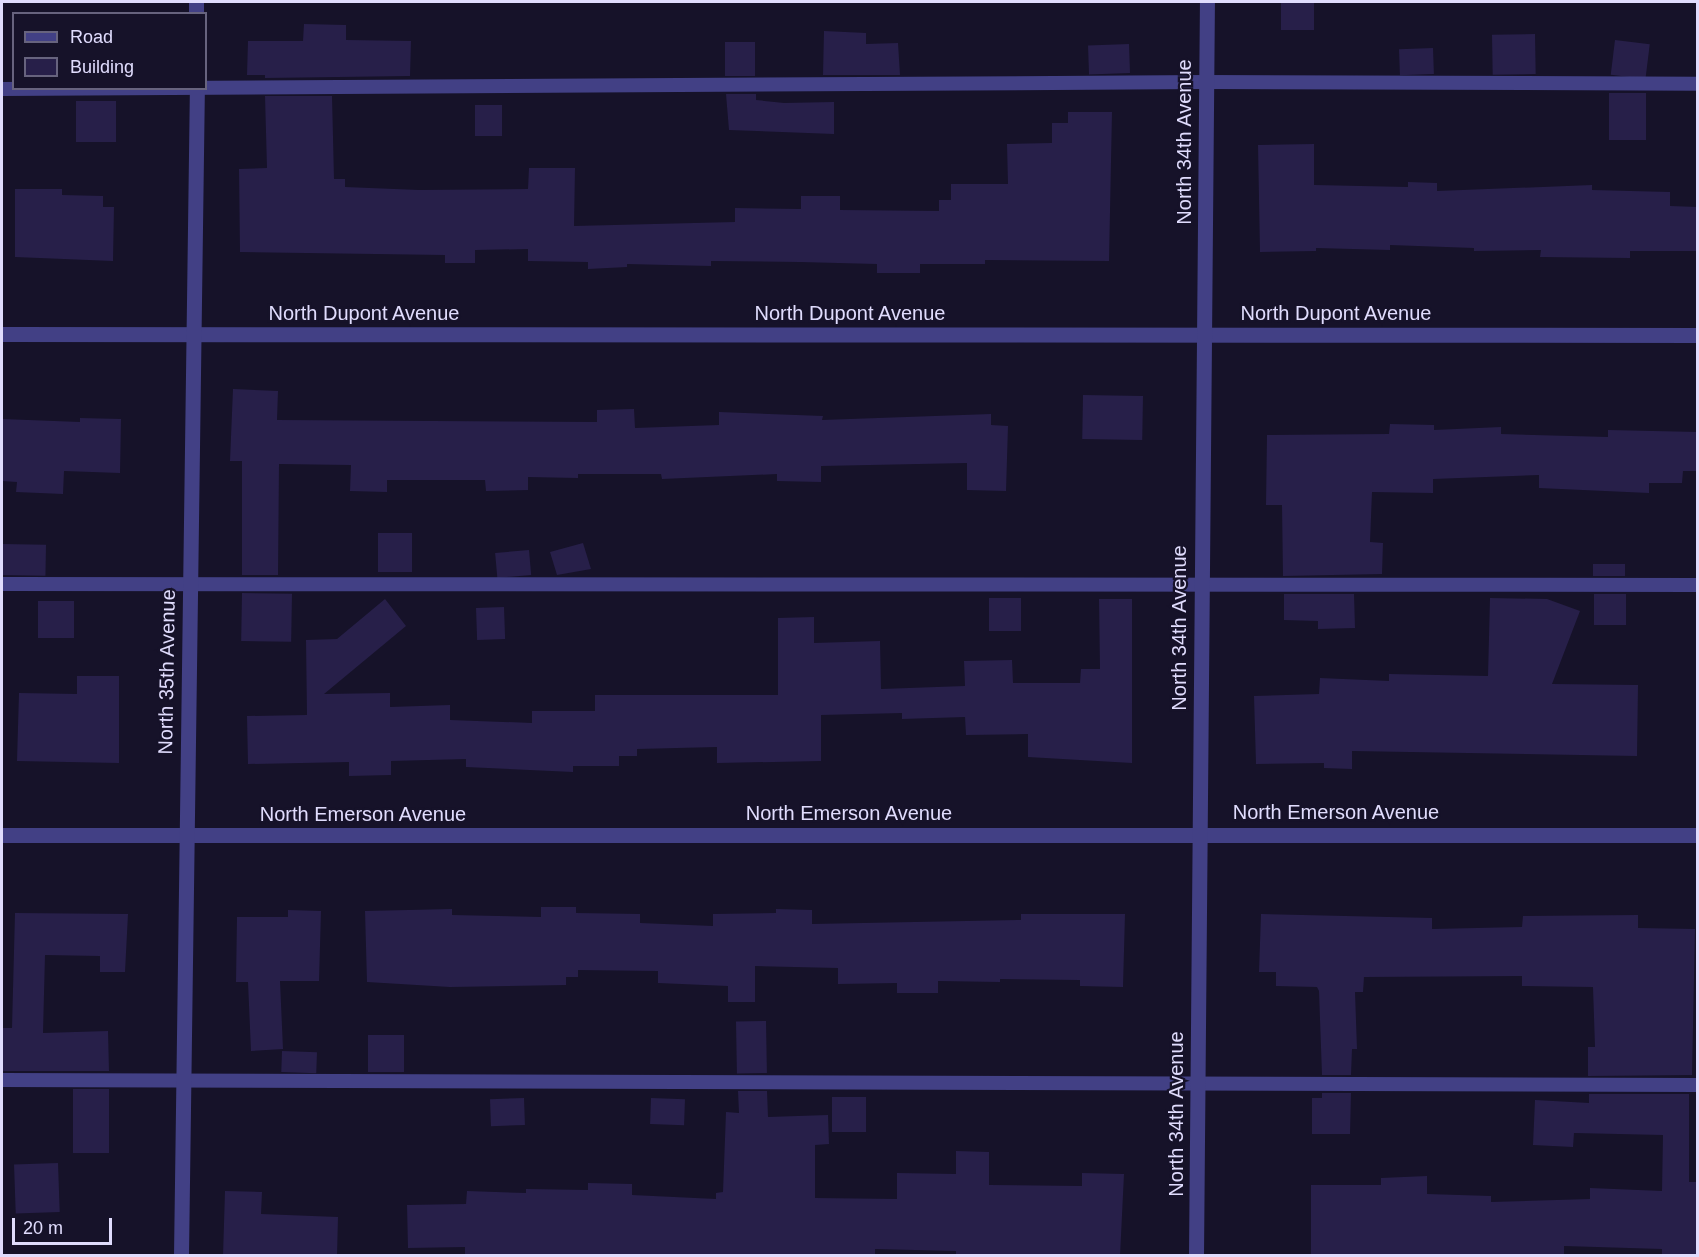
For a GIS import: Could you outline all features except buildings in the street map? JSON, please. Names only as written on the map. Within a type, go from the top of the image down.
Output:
[{"type":"street","name":"North 34th Avenue","points":[[1196,1256],[1200,585],[1207,2]]},
{"type":"street","name":"North 35th Avenue","points":[[181,1256],[181,1080],[197,90]]},
{"type":"street","name":"North Dupont Avenue","points":[[2,334],[1698,335]]},
{"type":"street","name":"North Emerson Avenue","points":[[2,835],[1198,833],[1698,835]]},
{"type":"lane","points":[[207,89],[1205,82],[1698,84]]},
{"type":"lane","points":[[2,584],[1698,585]]},
{"type":"lane","points":[[2,1080],[1698,1085]]}]
